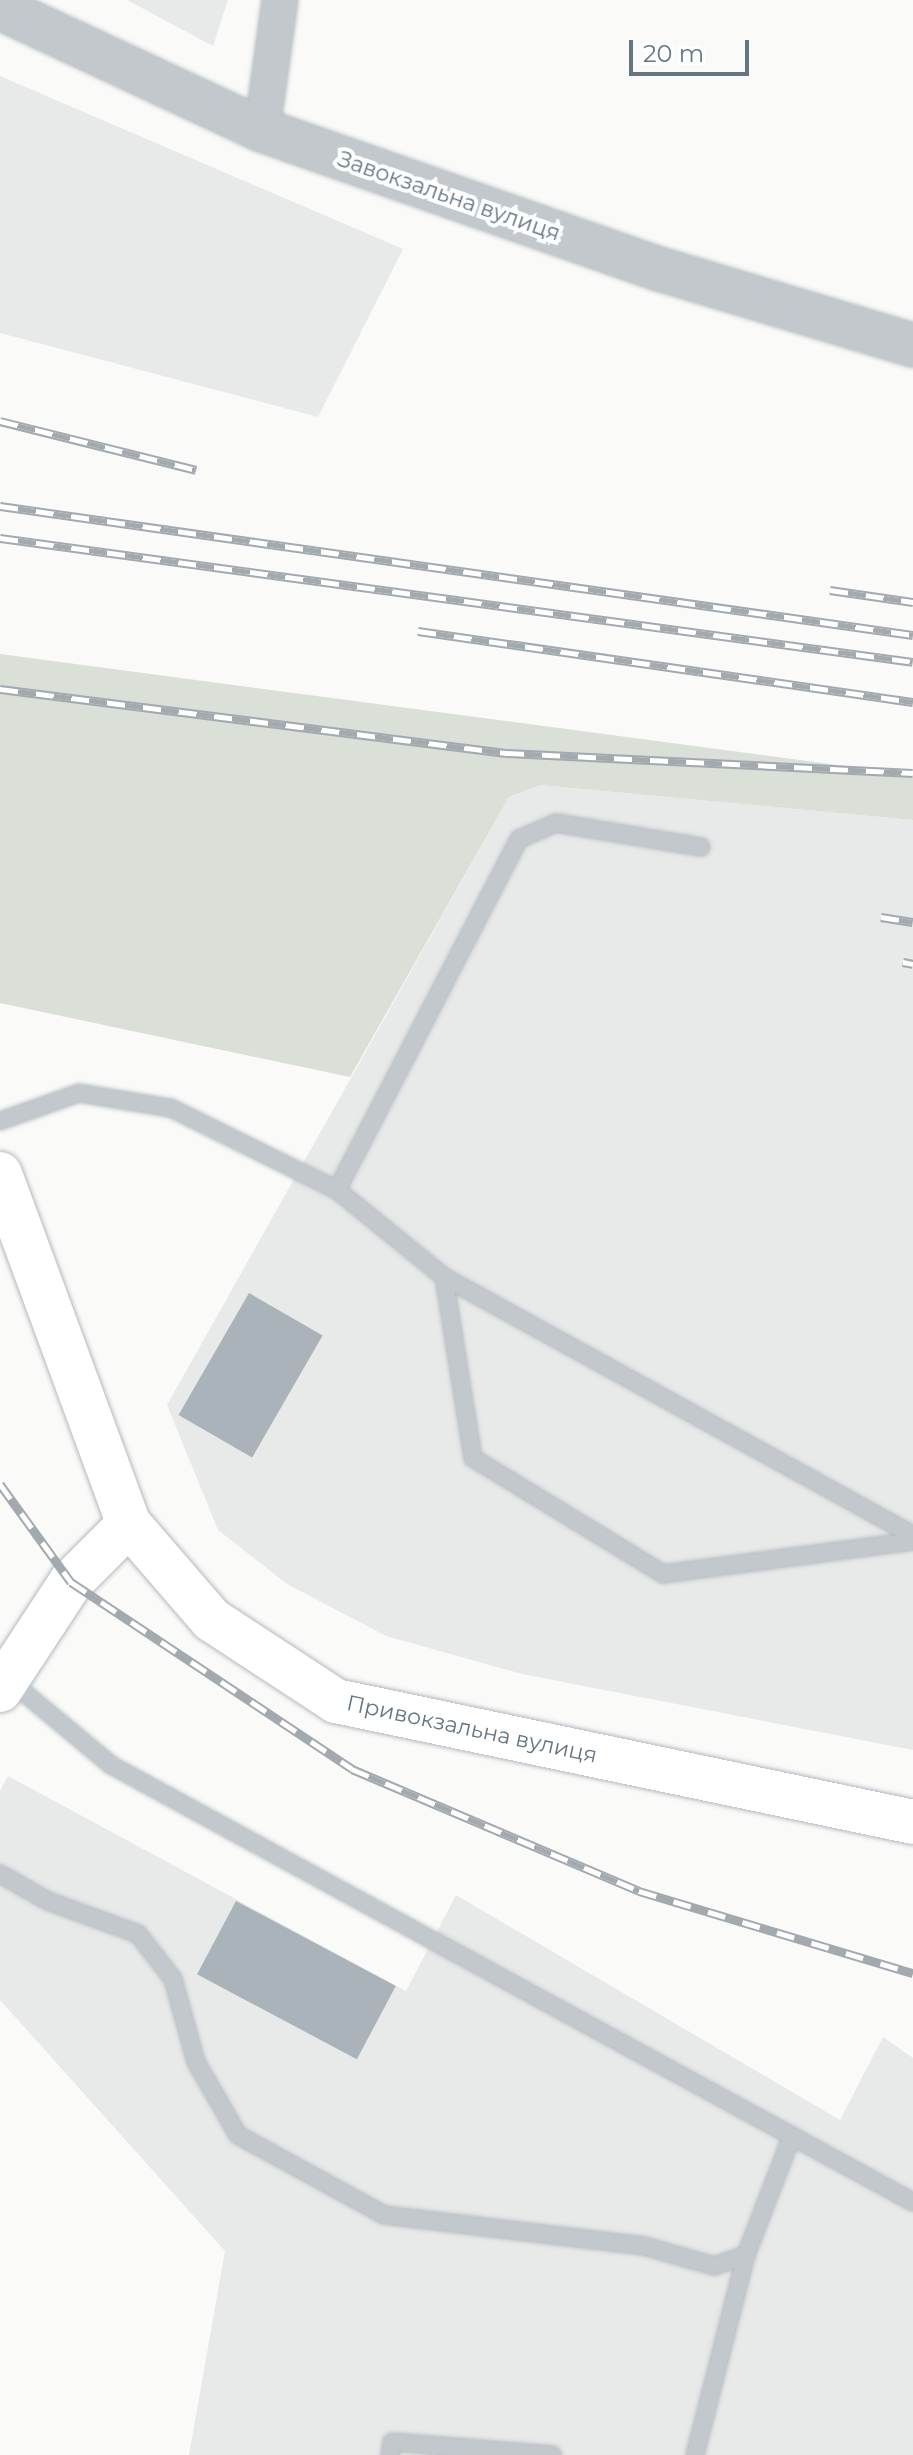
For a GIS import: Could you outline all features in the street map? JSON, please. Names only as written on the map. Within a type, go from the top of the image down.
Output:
[{"type":"main road","name":"Привокзальна вулиця","points":[[0,1174],[129,1524],[212,1620],[336,1701],[913,1822]]},
{"type":"main road","points":[[4,1685],[71,1582],[129,1524]]},
{"type":"street","points":[[262,130],[280,0]]},
{"type":"street","name":"Завокзальна вулиця","points":[[0,8],[262,130],[659,269],[913,345]]},
{"type":"lane","points":[[337,1190],[519,839],[556,823],[701,847]]},
{"type":"lane","points":[[0,1121],[79,1093],[171,1108],[337,1190],[444,1277],[913,1535]]},
{"type":"lane","points":[[444,1277],[473,1458],[663,1574],[913,1541]]},
{"type":"lane","points":[[4,1685],[111,1765],[913,2202]]},
{"type":"lane","points":[[0,1874],[48,1901],[138,1934],[173,1979],[196,2062],[238,2135],[384,2215],[644,2246],[714,2266],[746,2255]]},
{"type":"lane","points":[[695,2455],[746,2255],[792,2136]]},
{"type":"lane","points":[[390,2455],[392,2442],[552,2455]]},
{"type":"shaded area","points":[[127,0],[228,0],[213,46]]},
{"type":"shaded area","points":[[0,76],[403,249],[318,417],[0,333]]},
{"type":"shaded area","points":[[0,654],[913,775],[913,820],[540,785],[509,797],[350,1077],[0,1003]]},
{"type":"shaded area","points":[[540,785],[913,820],[913,1750],[522,1674],[386,1636],[287,1584],[218,1530],[167,1405],[509,797]]},
{"type":"shaded area","points":[[8,1776],[406,1991],[456,1895],[840,2120],[883,2037],[913,2058],[913,2455],[189,2455],[225,2251],[0,2000],[0,1791]]},
{"type":"building","points":[[249,1293],[323,1336],[252,1458],[178,1415]]},
{"type":"building","points":[[236,1901],[396,1986],[357,2059],[197,1974]]},
{"type":"railway","points":[[0,421],[196,470]]},
{"type":"railway","points":[[0,506],[913,635]]},
{"type":"railway","points":[[0,538],[913,662]]},
{"type":"railway","points":[[830,590],[913,602]]},
{"type":"railway","points":[[418,631],[913,702]]},
{"type":"railway","points":[[0,689],[506,753],[913,773]]},
{"type":"railway","points":[[881,917],[913,922]]},
{"type":"railway","points":[[903,962],[913,964]]},
{"type":"railway","points":[[0,1484],[71,1582],[352,1769],[639,1891],[913,1973]]}]
